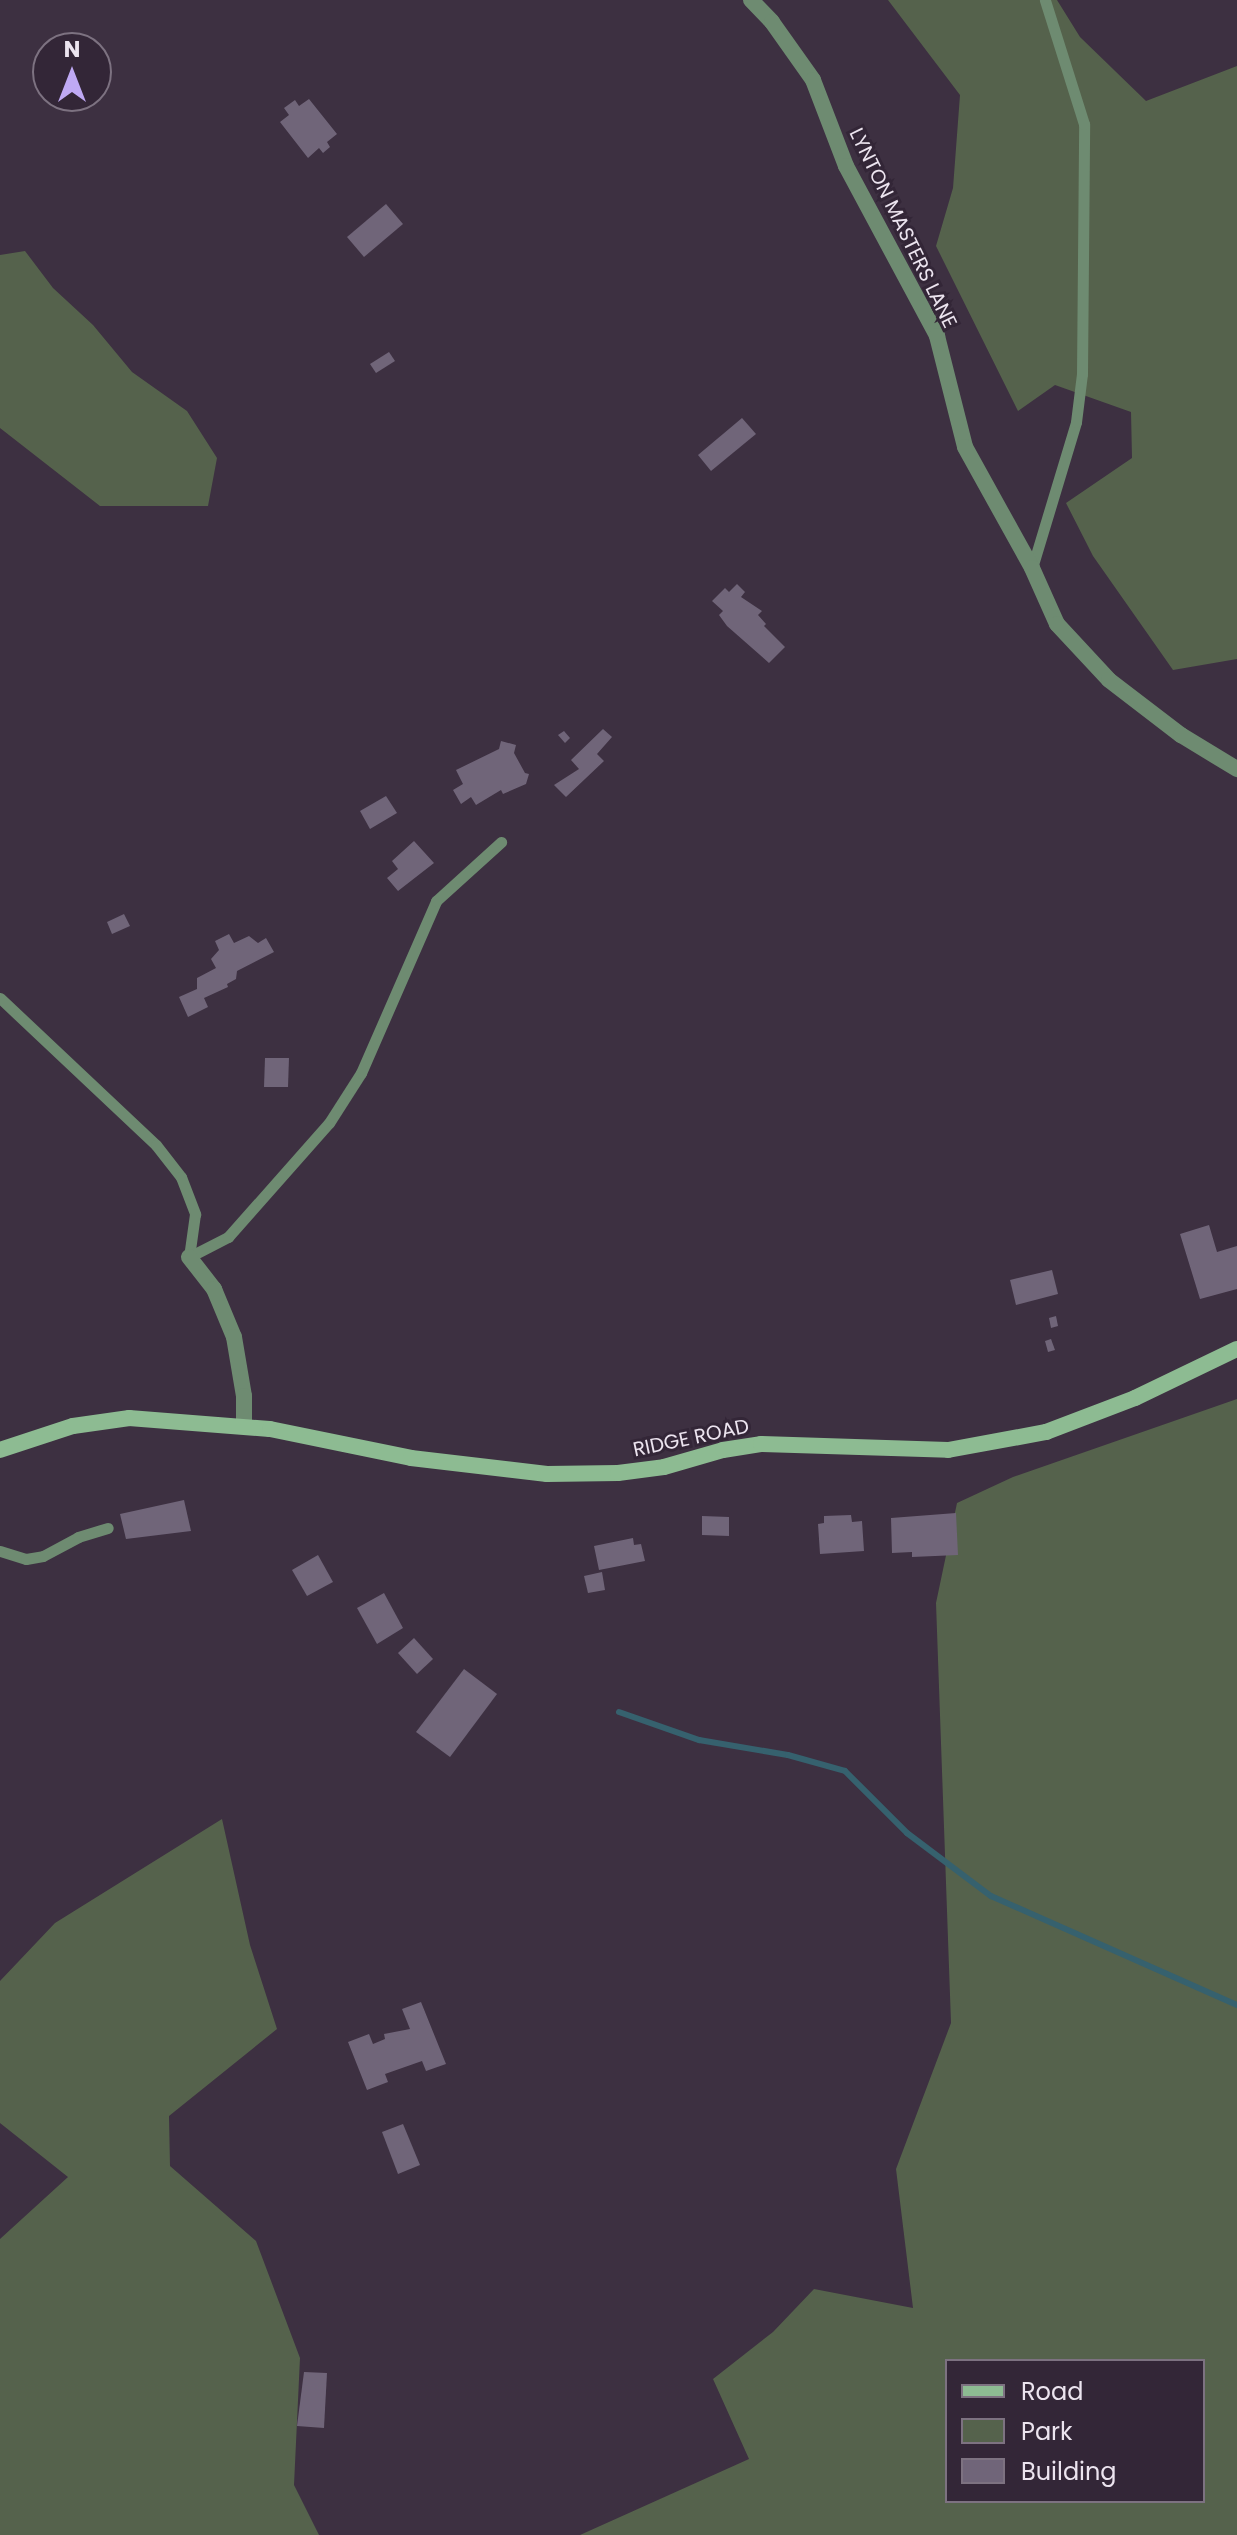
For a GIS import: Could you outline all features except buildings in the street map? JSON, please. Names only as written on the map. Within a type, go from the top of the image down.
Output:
[{"type":"street","name":"LYNTON MASTERS LANE","points":[[751,0],[779,31],[813,80],[846,166],[937,336],[965,447],[1032,568],[1057,624],[1109,680],[1181,735],[1237,769]]},
{"type":"street","points":[[189,1257],[214,1289],[234,1337],[244,1396],[244,1426]]},
{"type":"street","name":"RIDGE ROAD","points":[[0,1450],[73,1426],[109,1419],[244,1426],[411,1458],[547,1474],[648,1469],[761,1444],[948,1450],[1046,1432],[1135,1398],[1237,1349]]},
{"type":"lane","points":[[1032,568],[1076,422],[1082,374],[1084,124],[1045,0]]},
{"type":"lane","points":[[189,1257],[228,1237],[329,1123],[361,1073],[436,901],[501,842]]},
{"type":"lane","points":[[0,998],[156,1145],[181,1177],[195,1214],[189,1257]]},
{"type":"lane","points":[[0,1551],[26,1559],[43,1556],[78,1537],[108,1528]]},
{"type":"green space","points":[[888,0],[1057,0],[1080,37],[1146,101],[1237,66],[1237,659],[1173,670],[1093,556],[1066,503],[1132,458],[1131,412],[1055,385],[1018,411],[936,246],[953,188],[960,95]]},
{"type":"green space","points":[[25,251],[53,288],[93,325],[132,372],[187,411],[217,458],[208,506],[100,506],[0,428],[0,255]]},
{"type":"green space","points":[[1237,1399],[1237,2535],[580,2535],[749,2459],[713,2379],[773,2332],[814,2289],[913,2308],[896,2169],[951,2023],[936,1603],[957,1503],[1013,1477]]},
{"type":"green space","points":[[222,1819],[250,1945],[277,2029],[169,2116],[170,2166],[256,2241],[300,2358],[294,2485],[319,2535],[0,2535],[0,2239],[68,2177],[0,2123],[0,1981],[55,1923]]},
{"type":"waterway","points":[[619,1712],[699,1740],[788,1755],[845,1771],[907,1833],[991,1896],[1237,2005]]}]
